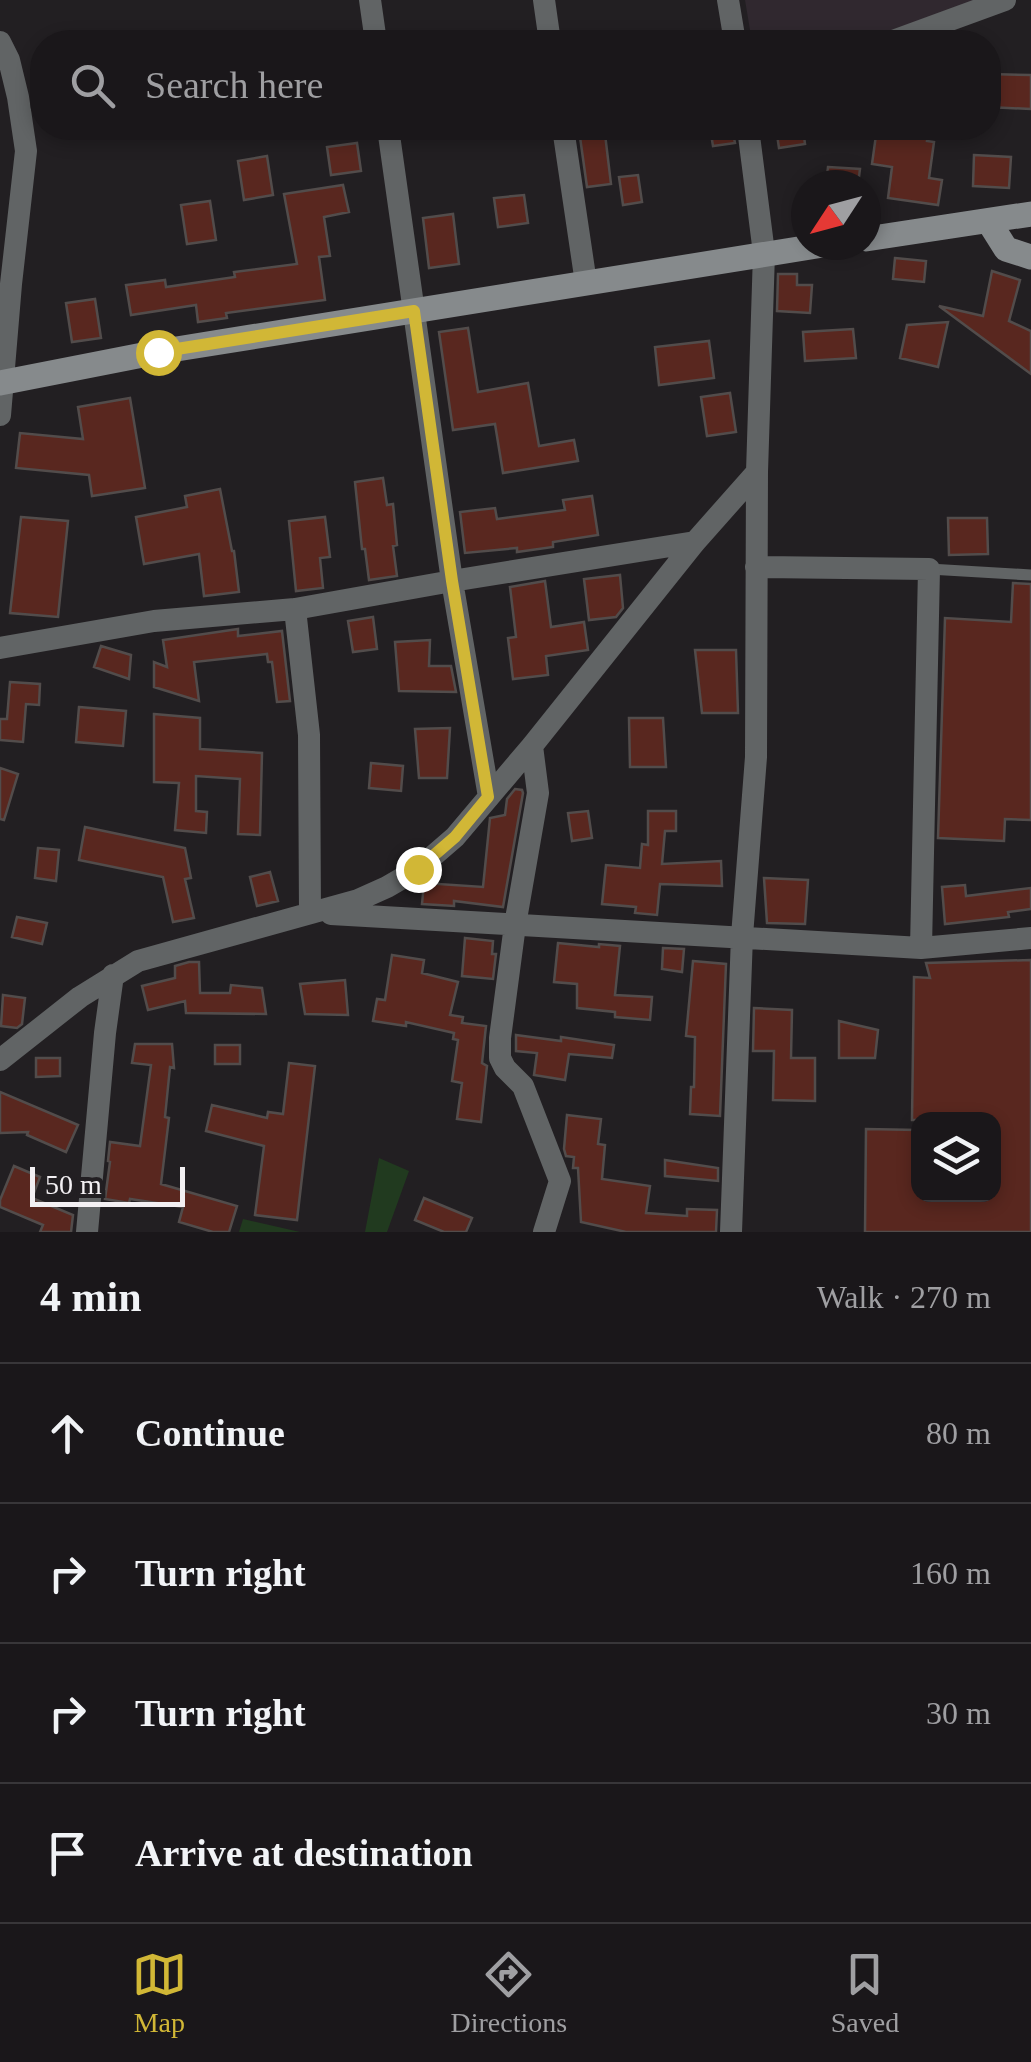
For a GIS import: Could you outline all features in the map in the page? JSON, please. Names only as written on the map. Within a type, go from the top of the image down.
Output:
[{"type":"street","points":[[370,0],[374,30]]},
{"type":"street","points":[[544,0],[548,30]]},
{"type":"street","points":[[728,0],[733,30]]},
{"type":"street","points":[[923,30],[1004,0]]},
{"type":"street","points":[[0,415],[6,284],[26,152],[18,97],[3,56]]},
{"type":"street","points":[[390,140],[452,581],[488,797]]},
{"type":"street","points":[[565,140],[586,283]]},
{"type":"street","points":[[730,1232],[742,936],[756,757],[757,472],[764,253],[750,140]]},
{"type":"street","points":[[881,237],[1031,214]]},
{"type":"street","points":[[989,222],[1006,248],[1031,257]]},
{"type":"street","points":[[2,383],[158,352],[791,249]]},
{"type":"street","points":[[0,1060],[80,996],[138,961],[358,900],[418,869],[455,837],[695,542],[757,472]]},
{"type":"street","points":[[0,648],[154,621],[295,609],[695,542]]},
{"type":"street","points":[[756,566],[929,569],[921,948]]},
{"type":"street","points":[[295,609],[309,735],[310,913]]},
{"type":"street","points":[[532,746],[538,793],[515,926],[500,1058],[524,1086],[560,1180],[544,1232]]},
{"type":"street","points":[[310,913],[921,948],[1031,938]]},
{"type":"street","points":[[87,1232],[114,975]]},
{"type":"lane","points":[[929,569],[1031,575]]},
{"type":"shaded area","points":[[745,0],[976,0],[892,30],[750,30]]},
{"type":"green space","points":[[379,1158],[409,1171],[387,1232],[365,1232]]},
{"type":"green space","points":[[243,1219],[300,1232],[239,1232]]},
{"type":"building","points":[[1001,74],[1031,75],[1031,109],[1001,108]]},
{"type":"building","points":[[580,140],[606,140],[611,184],[587,187]]},
{"type":"building","points":[[712,140],[734,140],[735,143],[713,146]]},
{"type":"building","points":[[778,140],[804,140],[805,144],[779,148]]},
{"type":"building","points":[[875,140],[934,142],[929,178],[942,180],[938,205],[888,198],[892,167],[872,164]]},
{"type":"building","points":[[357,143],[361,171],[331,175],[327,147]]},
{"type":"building","points":[[974,155],[1011,157],[1009,188],[973,186]]},
{"type":"building","points":[[267,156],[273,195],[244,200],[238,161]]},
{"type":"building","points":[[828,167],[860,169],[860,170],[828,170]]},
{"type":"building","points":[[638,175],[642,202],[623,205],[619,177]]},
{"type":"building","points":[[343,185],[349,212],[324,217],[330,256],[319,257],[325,300],[226,313],[227,318],[198,322],[196,305],[131,315],[126,285],[165,280],[166,287],[235,277],[234,272],[297,264],[284,194]]},
{"type":"building","points":[[524,195],[528,223],[498,227],[494,198]]},
{"type":"building","points":[[210,201],[216,240],[187,244],[181,205]]},
{"type":"building","points":[[453,214],[459,264],[429,268],[423,218]]},
{"type":"building","points":[[895,258],[926,261],[924,282],[893,279]]},
{"type":"building","points":[[992,271],[1020,280],[1009,321],[1031,331],[1031,374],[939,306],[983,316]]},
{"type":"building","points":[[778,274],[797,274],[797,285],[812,285],[810,313],[777,311]]},
{"type":"building","points":[[95,299],[101,338],[72,342],[66,303]]},
{"type":"building","points":[[948,322],[938,367],[900,358],[907,325]]},
{"type":"building","points":[[468,328],[478,392],[528,383],[539,446],[574,440],[578,461],[503,473],[495,424],[453,430],[439,332]]},
{"type":"building","points":[[853,329],[856,358],[805,361],[803,332]]},
{"type":"building","points":[[709,341],[714,378],[659,385],[655,347]]},
{"type":"building","points":[[730,393],[736,432],[707,436],[701,397]]},
{"type":"building","points":[[130,398],[145,488],[92,496],[89,475],[16,468],[20,433],[83,439],[78,407]]},
{"type":"building","points":[[383,478],[387,505],[393,504],[397,576],[369,580],[355,482]]},
{"type":"building","points":[[220,489],[239,592],[204,596],[199,554],[144,564],[136,517],[187,507],[185,496]]},
{"type":"building","points":[[592,496],[598,535],[517,552],[517,548],[465,553],[460,512],[495,508],[497,519],[565,510],[563,500]]},
{"type":"building","points":[[21,517],[68,521],[58,617],[10,613]]},
{"type":"building","points":[[325,517],[330,557],[320,558],[323,588],[296,591],[289,521]]},
{"type":"building","points":[[948,518],[987,518],[988,554],[949,555]]},
{"type":"building","points":[[620,575],[623,608],[616,617],[589,620],[584,579]]},
{"type":"building","points":[[545,581],[551,627],[584,622],[588,650],[546,656],[548,675],[513,679],[508,638],[516,637],[510,587]]},
{"type":"building","points":[[1013,583],[1031,584],[1031,820],[1005,819],[1004,841],[938,838],[945,618],[1011,622]]},
{"type":"building","points":[[373,617],[377,649],[353,652],[348,621]]},
{"type":"building","points":[[238,629],[238,636],[282,631],[290,701],[277,702],[272,662],[268,662],[267,654],[194,662],[199,701],[154,687],[154,662],[167,667],[163,640]]},
{"type":"building","points":[[430,640],[429,666],[451,666],[456,692],[399,691],[395,642]]},
{"type":"building","points":[[101,646],[131,655],[129,679],[94,667]]},
{"type":"building","points":[[695,650],[736,650],[738,713],[702,713]]},
{"type":"building","points":[[10,682],[40,684],[39,705],[26,704],[23,742],[0,740],[0,719],[7,719]]},
{"type":"building","points":[[79,707],[126,711],[123,746],[76,742]]},
{"type":"building","points":[[154,714],[200,718],[200,749],[262,753],[260,835],[238,834],[240,779],[196,776],[196,811],[207,812],[206,833],[175,830],[179,783],[154,782]]},
{"type":"building","points":[[629,718],[663,718],[666,767],[630,767]]},
{"type":"building","points":[[450,728],[447,778],[419,778],[415,729]]},
{"type":"building","points":[[371,763],[403,766],[401,791],[369,788]]},
{"type":"building","points":[[0,768],[18,774],[4,820],[0,819]]},
{"type":"building","points":[[515,789],[523,793],[503,907],[454,901],[454,906],[422,904],[424,883],[483,887],[490,818],[505,815],[507,799]]},
{"type":"building","points":[[588,811],[592,838],[572,841],[568,813]]},
{"type":"building","points":[[648,811],[676,811],[676,831],[665,831],[662,864],[721,861],[722,886],[660,884],[657,915],[635,913],[636,907],[602,904],[606,865],[640,868],[642,844],[648,845]]},
{"type":"building","points":[[85,827],[185,848],[191,878],[185,879],[194,918],[173,922],[163,877],[79,860]]},
{"type":"building","points":[[38,848],[59,850],[56,881],[35,878]]},
{"type":"building","points":[[270,872],[278,901],[257,906],[250,877]]},
{"type":"building","points":[[764,878],[808,880],[805,924],[767,923]]},
{"type":"building","points":[[965,885],[966,896],[1031,888],[1031,909],[1008,912],[1009,917],[945,924],[942,887]]},
{"type":"building","points":[[17,917],[47,923],[42,944],[12,937]]},
{"type":"building","points":[[465,938],[493,941],[493,979],[462,976]]},
{"type":"building","points":[[558,943],[620,946],[615,995],[652,997],[650,1020],[577,1008],[577,984],[554,982]]},
{"type":"building","points":[[663,948],[684,949],[682,972],[662,969]]},
{"type":"building","points":[[392,955],[424,960],[422,973],[458,982],[450,1015],[463,1017],[462,1023],[486,1026],[482,1063],[487,1066],[481,1122],[457,1119],[462,1083],[452,1081],[458,1040],[453,1039],[454,1033],[406,1022],[406,1026],[373,1021],[377,999],[385,1000]]},
{"type":"building","points":[[1031,960],[1031,1232],[865,1232],[866,1129],[911,1130],[911,1202],[1001,1202],[1001,1112],[912,1112],[914,977],[930,978],[926,963]]},
{"type":"building","points":[[693,961],[726,964],[720,1116],[690,1114],[695,1037],[686,1036]]},
{"type":"building","points":[[199,962],[200,993],[230,993],[231,985],[262,988],[266,1014],[186,1013],[185,1001],[148,1010],[142,986],[175,978],[175,966]]},
{"type":"building","points":[[345,980],[348,1015],[305,1014],[300,984]]},
{"type":"building","points":[[3,995],[25,998],[22,1024],[17,1028],[1,1026]]},
{"type":"building","points":[[754,1008],[792,1010],[791,1058],[815,1058],[815,1101],[773,1100],[774,1051],[753,1051]]},
{"type":"building","points":[[839,1021],[878,1030],[875,1058],[839,1058]]},
{"type":"building","points":[[516,1035],[614,1045],[612,1058],[569,1054],[565,1080],[534,1075],[537,1053],[516,1051]]},
{"type":"building","points":[[135,1044],[172,1044],[174,1068],[170,1067],[161,1184],[237,1206],[229,1232],[213,1232],[179,1222],[183,1207],[105,1199],[110,1142],[140,1146],[151,1065],[132,1063]]},
{"type":"building","points":[[215,1045],[240,1045],[240,1064],[215,1064]]},
{"type":"building","points":[[36,1058],[60,1058],[60,1076],[36,1077]]},
{"type":"building","points":[[289,1063],[315,1066],[297,1220],[255,1215],[264,1146],[206,1131],[212,1105],[267,1118],[268,1112],[283,1114]]},
{"type":"building","points":[[0,1092],[78,1125],[66,1152],[27,1135],[28,1132],[0,1133]]},
{"type":"building","points":[[567,1115],[601,1119],[598,1144],[605,1145],[602,1179],[650,1186],[646,1213],[687,1216],[687,1209],[717,1210],[716,1232],[626,1232],[581,1222],[578,1168],[573,1168],[574,1157],[566,1156],[564,1149]]},
{"type":"building","points":[[665,1160],[718,1168],[718,1181],[665,1176]]},
{"type":"building","points":[[14,1166],[40,1177],[32,1198],[73,1215],[71,1232],[40,1232],[43,1225],[0,1207]]},
{"type":"building","points":[[424,1198],[472,1218],[466,1232],[444,1232],[415,1220]]},
{"type":"route","points":[[158,352],[414,311],[452,581],[488,797],[455,837],[418,869]]}]
